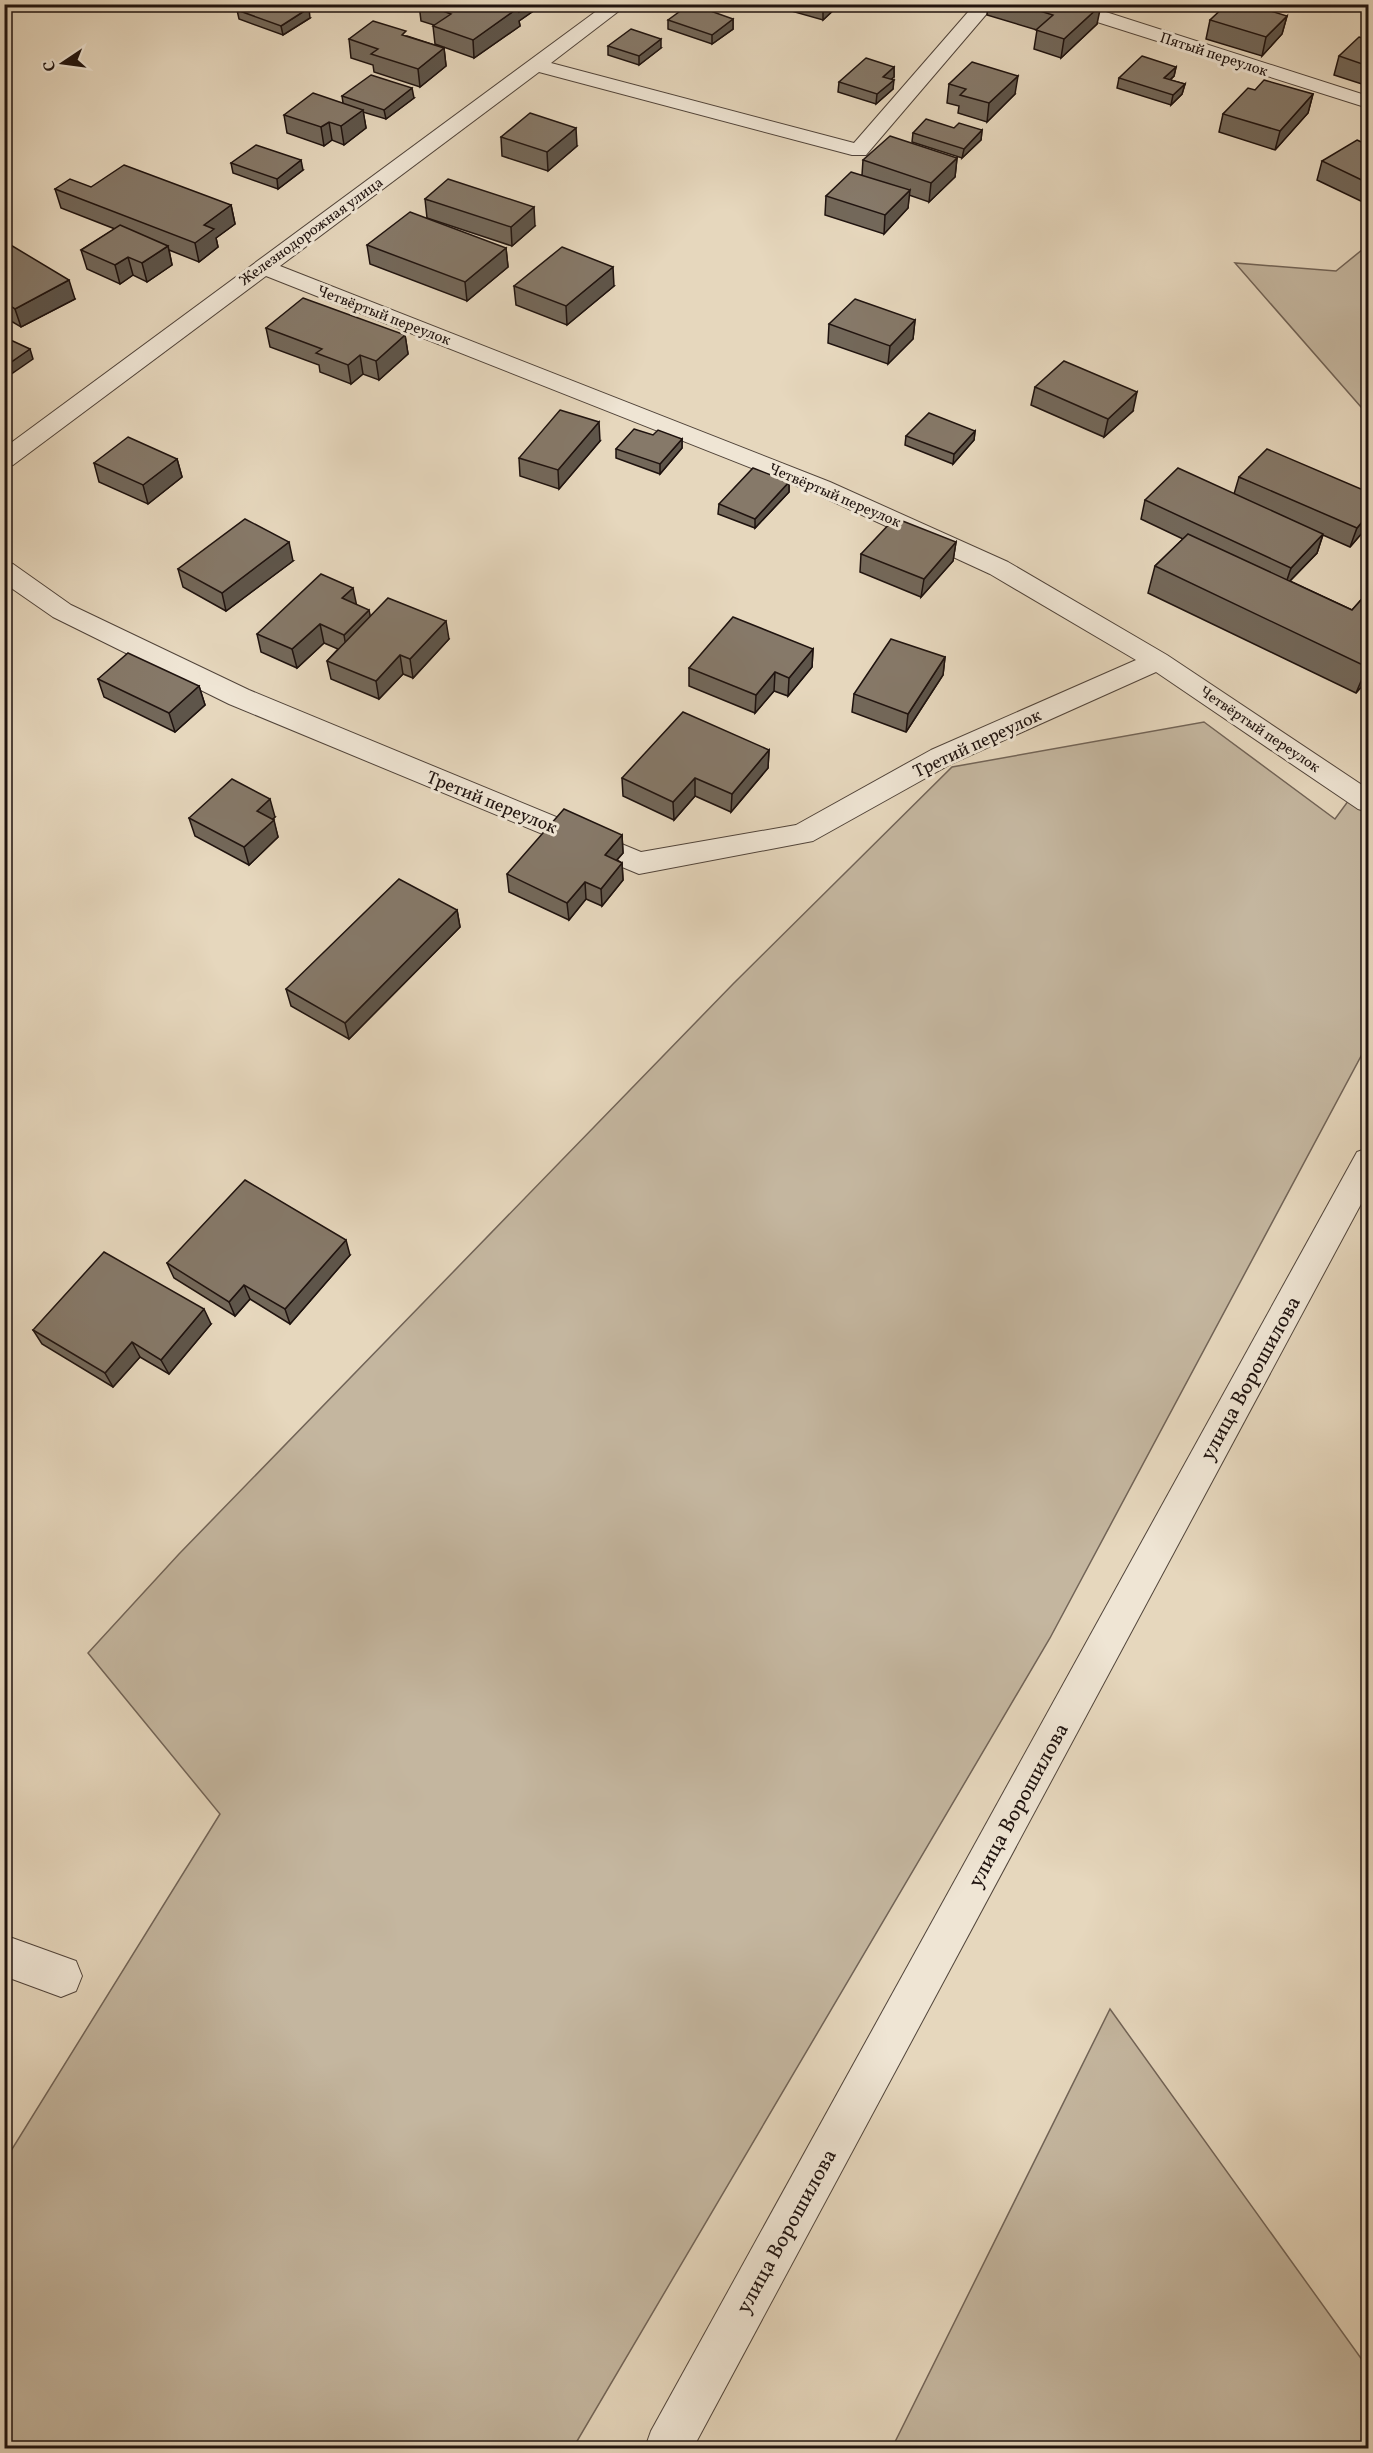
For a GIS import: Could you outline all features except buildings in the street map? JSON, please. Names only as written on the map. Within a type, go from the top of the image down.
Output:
[{"type":"street","name":"Железнодорожная улица","points":[[4,460],[619,4]]},
{"type":"street","points":[[538,66],[859,151],[986,4]]},
{"type":"street","name":"Пятый переулок","points":[[1060,4],[1368,102]]},
{"type":"street","name":"Четвёртый переулок","points":[[262,267],[821,487],[999,568],[1158,661],[1368,802]]},
{"type":"street","name":"Третий переулок","points":[[4,570],[62,611],[239,697],[639,863],[803,834],[941,758],[1158,661]]},
{"type":"street","name":"улица Ворошилова","points":[[668,2448],[1368,1161]]},
{"type":"street","points":[[4,1954],[61,1976]]},
{"type":"shaded area","points":[[1368,245],[1368,415],[1235,263],[1336,271]]},
{"type":"shaded area","points":[[1204,722],[1335,819],[1368,774],[1368,1043],[1050,1638],[573,2448],[5,2448],[4,2162],[220,1814],[88,1653],[179,1554],[733,984],[952,767]]},
{"type":"shaded area","points":[[1110,2009],[1368,2368],[1368,2448],[892,2448]]}]
